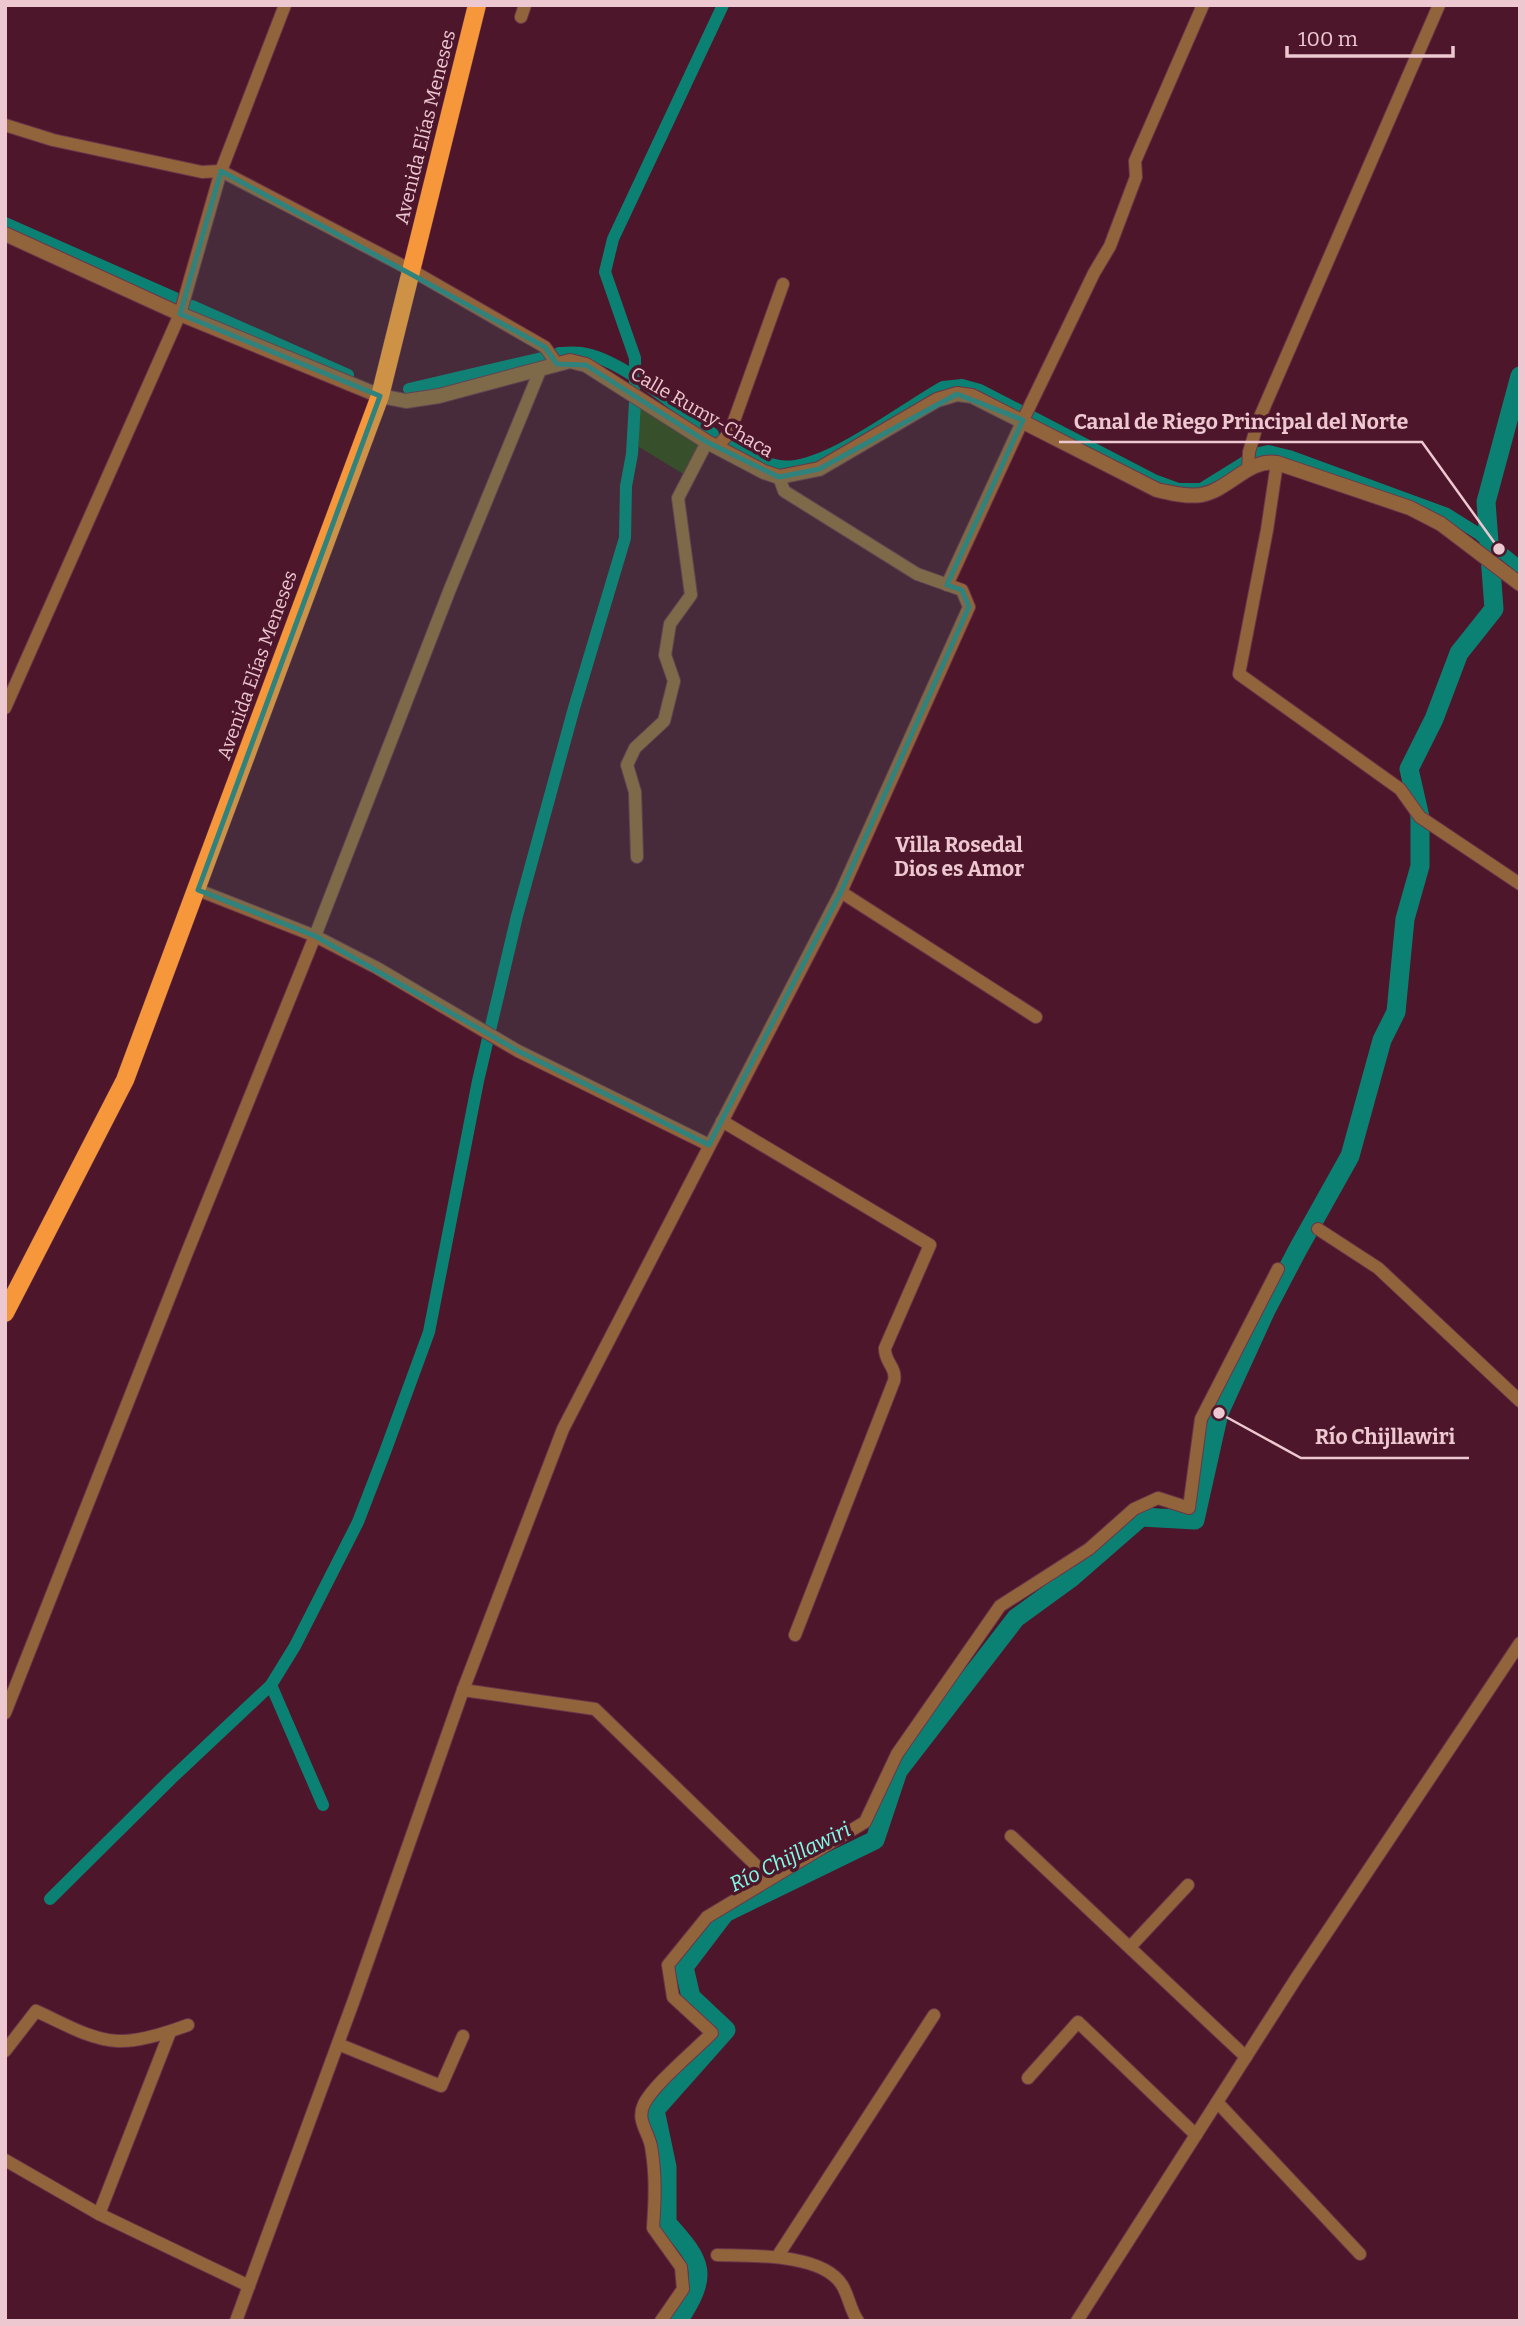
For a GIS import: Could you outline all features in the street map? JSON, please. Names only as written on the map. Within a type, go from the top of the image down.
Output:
[{"type":"main road","name":"Avenida Elías Meneses","points":[[5,1313],[125,1080],[380,396],[477,5]]},
{"type":"street","points":[[5,708],[180,314],[221,171],[285,5]]},
{"type":"street","points":[[947,585],[1094,273],[1110,246],[1136,177],[1135,161],[1203,5]]},
{"type":"street","points":[[1248,463],[1259,419],[1439,5]]},
{"type":"street","points":[[5,125],[53,140],[202,172],[221,171],[411,270],[545,347],[556,364]]},
{"type":"street","name":"Calle Rumy-Chaca","points":[[5,234],[180,314],[380,396],[406,401],[439,396],[570,361],[586,365],[712,444],[764,472],[779,477],[819,469],[937,400],[957,394],[972,396],[1024,419],[1157,489],[1181,495],[1203,495],[1227,484],[1248,463],[1278,463]]},
{"type":"street","points":[[637,857],[635,792],[627,765],[635,748],[664,721],[674,681],[665,655],[670,624],[691,595],[678,498],[712,444],[730,432],[783,284]]},
{"type":"street","points":[[5,1713],[436,625],[541,368]]},
{"type":"street","points":[[1520,584],[1441,524],[1410,508],[1278,463],[1239,674],[1400,789],[1420,817],[1520,884]]},
{"type":"street","points":[[236,2321],[338,2044],[463,1690],[563,1429],[841,892],[969,607],[962,590],[917,574],[784,491],[779,477]]},
{"type":"street","points":[[198,890],[315,936],[377,968],[497,1038],[709,1145]]},
{"type":"street","points":[[841,892],[1036,1017]]},
{"type":"street","points":[[722,1121],[930,1245],[885,1348],[884,1355],[895,1369],[894,1381],[795,1635]]},
{"type":"street","points":[[1318,1229],[1378,1268],[1520,1401]]},
{"type":"street","points":[[661,2321],[683,2289],[681,2267],[653,2228],[656,2187],[650,2142],[641,2123],[643,2105],[712,2033],[673,1997],[668,1965],[707,1916],[865,1822],[897,1754],[1000,1606],[1089,1549],[1133,1509],[1158,1497],[1189,1508],[1201,1419],[1278,1269]]},
{"type":"street","points":[[1077,2321],[1246,2057],[1518,1648]]},
{"type":"street","points":[[463,1690],[595,1709],[770,1879]]},
{"type":"street","points":[[1011,1836],[1246,2057]]},
{"type":"street","points":[[1130,1947],[1188,1885]]},
{"type":"street","points":[[5,2051],[36,2011],[100,2039],[121,2042],[170,2032],[188,2025]]},
{"type":"street","points":[[777,2257],[934,2015]]},
{"type":"street","points":[[1028,2078],[1078,2022],[1196,2136]]},
{"type":"street","points":[[99,2214],[170,2032]]},
{"type":"street","points":[[338,2044],[441,2086],[463,2036]]},
{"type":"street","points":[[1217,2102],[1360,2254]]},
{"type":"street","points":[[5,2160],[99,2214],[248,2286]]},
{"type":"street","points":[[717,2255],[777,2257],[824,2269],[842,2284],[858,2321]]},
{"type":"highlighted area","points":[[221,171],[545,347],[557,364],[586,365],[707,442],[779,477],[819,469],[957,394],[1023,420],[947,585],[962,590],[969,607],[841,892],[709,1145],[518,1051],[315,936],[198,890],[380,396],[180,314]]},
{"type":"green space","points":[[639,405],[701,444],[685,475],[639,447]]},
{"type":"waterway","points":[[635,386],[635,358],[605,272],[613,239],[723,5]]},
{"type":"waterway","points":[[5,223],[175,298]]},
{"type":"waterway","points":[[192,306],[348,375]]},
{"type":"waterway","points":[[559,353],[581,353],[614,364],[649,386],[713,434]]},
{"type":"waterway","points":[[409,389],[542,358]]},
{"type":"waterway","name":"Río Chijllawiri","points":[[678,2321],[694,2291],[698,2269],[688,2249],[667,2223],[667,2167],[655,2110],[726,2030],[691,1997],[684,1967],[725,1913],[875,1840],[898,1771],[1016,1618],[1071,1578],[1141,1517],[1195,1520],[1219,1413],[1266,1310],[1350,1156],[1382,1040],[1396,1012],[1405,919],[1420,866],[1420,817],[1409,769],[1434,719],[1459,653],[1494,609],[1486,502],[1520,376]]},
{"type":"waterway","points":[[729,445],[772,465],[797,465],[818,460],[863,437],[943,387],[962,385],[980,390],[1156,481],[1178,489],[1201,489],[1259,453],[1268,451],[1289,456],[1447,514],[1479,534],[1520,567]]},
{"type":"waterway","points":[[50,1899],[271,1685],[295,1646],[358,1522],[429,1332],[478,1081],[517,916],[574,708],[625,538],[626,486],[632,454],[635,402]]},
{"type":"waterway","points":[[271,1685],[323,1805]]},
{"type":"place","name":"Canal de Riego Principal del Norte","points":[[1499,549]]},
{"type":"place","name":"Río Chijllawiri","points":[[1219,1413]]},
{"type":"district","name":"Villa Rosedal Dios es Amor","points":[[959,857]]}]
